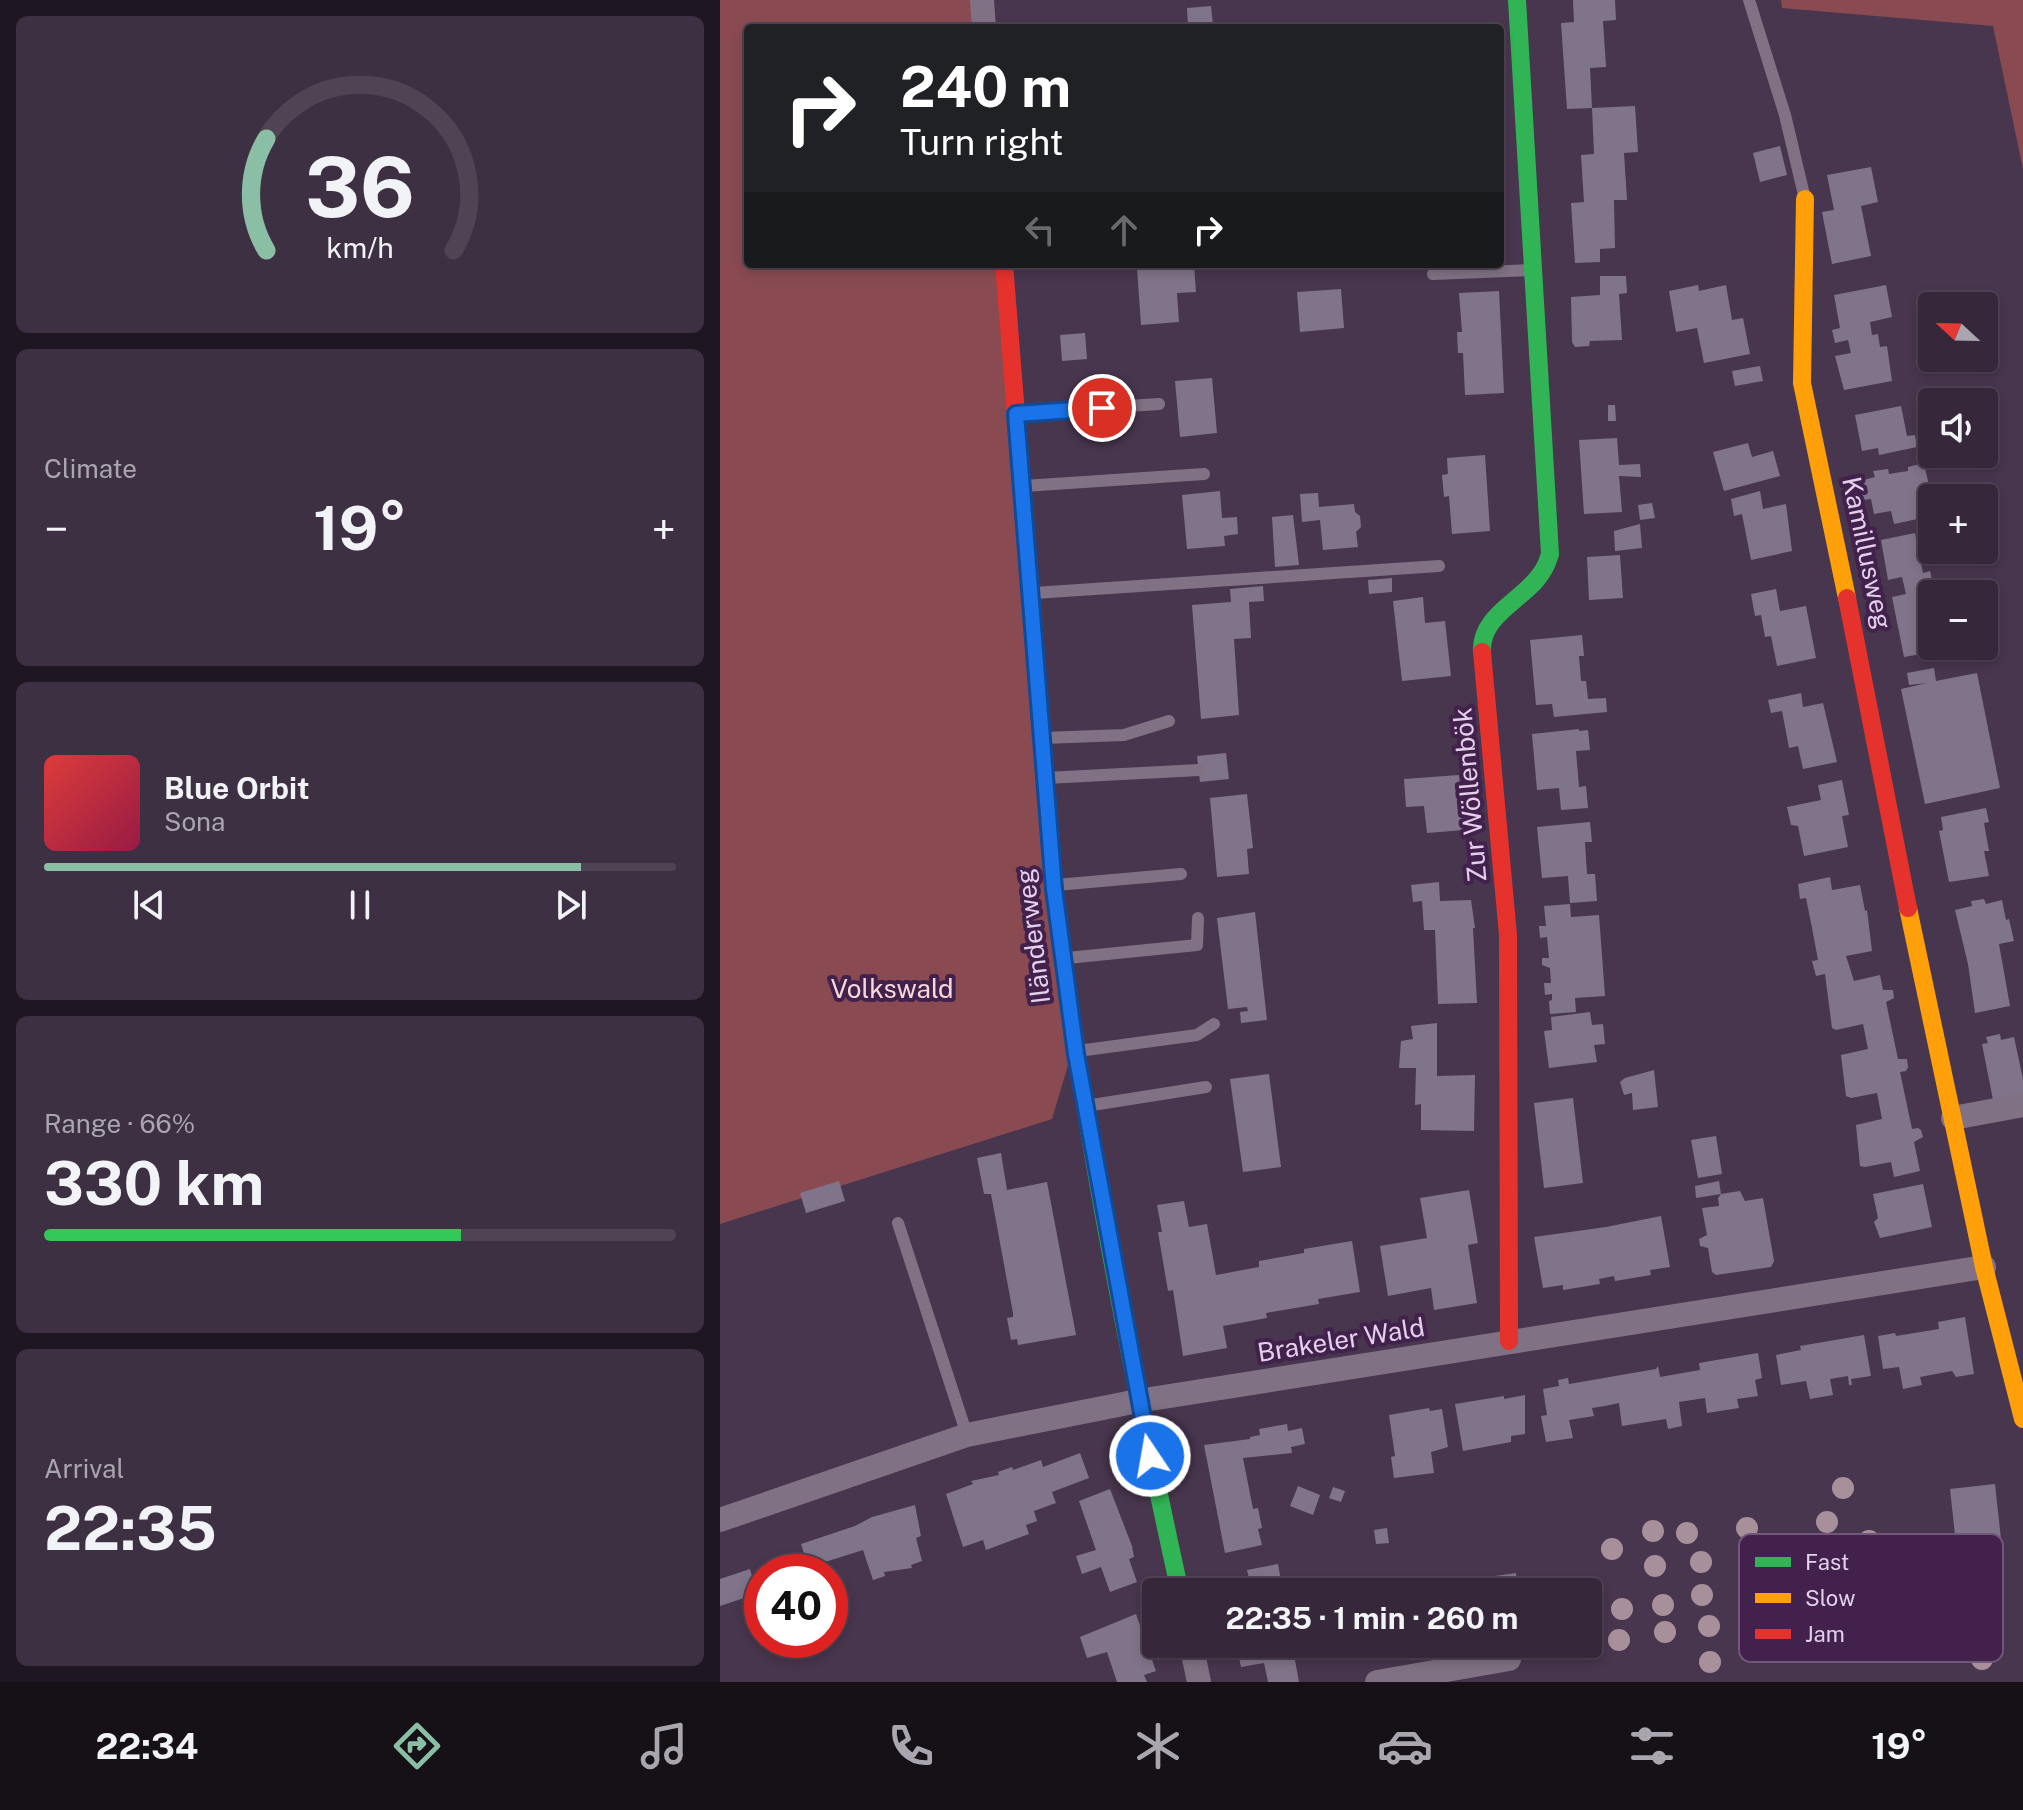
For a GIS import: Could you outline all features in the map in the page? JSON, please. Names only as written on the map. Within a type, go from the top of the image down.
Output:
[{"type":"street","points":[[984,0],[984,24]]},
{"type":"street","name":"Zur Wöllenbök","points":[[1509,1341],[1510,972],[1482,647],[1489,625],[1542,573],[1550,554],[1517,0]]},
{"type":"street","name":"Kamillusweg","points":[[1805,199],[1802,383],[1866,685],[1904,891],[1984,1267],[2023,1419]]},
{"type":"street","name":"Iländerweg","points":[[1004,268],[1054,886],[1063,959],[1085,1107],[1138,1401],[1177,1578]]},
{"type":"street","points":[[1953,1118],[2023,1105]]},
{"type":"street","name":"Brakeler Wald","points":[[720,1520],[967,1435],[1138,1401],[1984,1267]]},
{"type":"street","points":[[1194,1658],[1199,1682]]},
{"type":"street","points":[[1377,1682],[1509,1659]]},
{"type":"lane","name":"Kamillusweg","points":[[1749,0],[1785,115],[1805,199]]},
{"type":"lane","points":[[1433,274],[1534,270]]},
{"type":"lane","points":[[1016,414],[1159,404]]},
{"type":"lane","points":[[1022,486],[1204,474]]},
{"type":"lane","points":[[1031,594],[1439,566]]},
{"type":"lane","points":[[1043,738],[1124,735],[1169,721]]},
{"type":"lane","points":[[1045,778],[1199,770]]},
{"type":"lane","points":[[1054,886],[1181,874]]},
{"type":"lane","points":[[1063,959],[1197,945],[1198,918]]},
{"type":"lane","points":[[1076,1052],[1197,1035],[1214,1024]]},
{"type":"lane","points":[[1085,1107],[1206,1087]]},
{"type":"lane","points":[[898,1223],[967,1435]]},
{"type":"green space","name":"Volkswald","points":[[720,0],[979,0],[982,24],[744,24],[744,268],[1002,268],[1071,1055],[1052,1119],[720,1224]]},
{"type":"green space","points":[[1781,0],[2023,0],[2023,169],[1993,26],[1782,8]]},
{"type":"building","points":[[1573,0],[1615,0],[1616,20],[1603,21],[1606,67],[1590,68],[1592,108],[1567,109],[1561,23],[1574,22]]},
{"type":"building","points":[[1211,6],[1213,24],[1188,24],[1187,8]]},
{"type":"building","points":[[1635,106],[1638,152],[1624,153],[1627,200],[1614,200],[1615,248],[1600,249],[1600,262],[1575,263],[1571,203],[1584,202],[1581,155],[1594,154],[1592,108]]},
{"type":"building","points":[[1780,146],[1787,175],[1760,182],[1753,153]]},
{"type":"building","points":[[1871,167],[1878,202],[1861,206],[1871,256],[1832,264],[1822,212],[1834,210],[1827,175]]},
{"type":"building","points":[[1137,268],[1194,268],[1196,292],[1177,293],[1179,322],[1141,325]]},
{"type":"building","points":[[1600,276],[1626,276],[1627,293],[1619,294],[1622,340],[1590,341],[1589,346],[1575,347],[1572,342],[1571,297],[1600,295]]},
{"type":"building","points":[[1698,285],[1699,291],[1726,285],[1732,320],[1743,318],[1750,354],[1704,363],[1697,328],[1676,332],[1669,291]]},
{"type":"building","points":[[1886,285],[1892,317],[1870,322],[1872,335],[1878,334],[1880,347],[1887,346],[1892,381],[1844,390],[1835,356],[1851,353],[1848,340],[1835,343],[1832,330],[1840,328],[1834,295]]},
{"type":"building","points":[[1341,289],[1344,328],[1300,332],[1297,292]]},
{"type":"building","points":[[1499,291],[1504,393],[1465,395],[1463,353],[1458,353],[1457,332],[1462,332],[1459,293]]},
{"type":"building","points":[[1085,333],[1087,359],[1062,361],[1060,335]]},
{"type":"building","points":[[1760,366],[1763,381],[1735,386],[1732,371]]},
{"type":"building","points":[[1212,378],[1217,433],[1180,437],[1175,381]]},
{"type":"building","points":[[1608,405],[1615,405],[1616,421],[1608,421]]},
{"type":"building","points":[[1901,406],[1907,436],[1915,435],[1917,447],[1879,455],[1878,448],[1862,451],[1855,415]]},
{"type":"building","points":[[1617,438],[1619,465],[1640,464],[1641,477],[1619,476],[1622,512],[1584,514],[1579,440]]},
{"type":"building","points":[[1748,443],[1752,457],[1773,451],[1780,476],[1724,491],[1713,452]]},
{"type":"building","points":[[1485,455],[1490,531],[1452,534],[1449,496],[1444,497],[1442,475],[1448,474],[1447,458]]},
{"type":"building","points":[[1918,464],[1918,468],[1925,468],[1929,484],[1918,484],[1918,519],[1894,524],[1891,511],[1874,514],[1871,499],[1863,500],[1860,481],[1875,477],[1873,471],[1888,469],[1889,474],[1908,471],[1908,467]]},
{"type":"building","points":[[1220,491],[1222,518],[1237,517],[1238,534],[1224,536],[1225,546],[1187,549],[1182,495]]},
{"type":"building","points":[[1760,491],[1763,509],[1786,504],[1792,551],[1751,560],[1742,514],[1734,516],[1731,499]]},
{"type":"building","points":[[1318,493],[1319,507],[1354,504],[1355,512],[1360,516],[1361,527],[1356,532],[1358,547],[1323,550],[1320,520],[1302,522],[1300,494]]},
{"type":"building","points":[[1652,503],[1655,518],[1640,520],[1638,505]]},
{"type":"building","points":[[1293,515],[1299,565],[1275,567],[1272,517]]},
{"type":"building","points":[[1640,524],[1642,548],[1615,551],[1614,531]]},
{"type":"building","points":[[1915,533],[1918,564],[1921,564],[1923,573],[1930,571],[1932,580],[1918,580],[1918,655],[1904,657],[1892,597],[1906,594],[1902,577],[1888,580],[1881,540]]},
{"type":"building","points":[[1620,555],[1623,598],[1589,600],[1587,557]]},
{"type":"building","points":[[1392,578],[1392,592],[1369,594],[1368,580]]},
{"type":"building","points":[[1263,586],[1264,601],[1249,602],[1251,638],[1234,639],[1239,715],[1201,719],[1192,605],[1231,602],[1230,589]]},
{"type":"building","points":[[1776,589],[1780,611],[1806,606],[1816,658],[1777,666],[1771,636],[1765,637],[1761,615],[1755,616],[1751,594]]},
{"type":"building","points":[[1423,597],[1425,623],[1445,621],[1451,676],[1402,681],[1393,601]]},
{"type":"building","points":[[1582,635],[1584,656],[1579,656],[1581,681],[1586,681],[1588,699],[1606,698],[1607,712],[1554,717],[1552,704],[1536,705],[1530,640]]},
{"type":"building","points":[[1934,668],[1936,681],[1977,673],[2000,788],[1925,804],[1901,689],[1927,683],[1909,685],[1907,673]]},
{"type":"building","points":[[1801,693],[1803,707],[1823,703],[1837,762],[1803,769],[1798,746],[1789,748],[1782,711],[1771,713],[1768,700]]},
{"type":"building","points":[[1588,730],[1590,750],[1576,751],[1579,787],[1586,786],[1588,808],[1561,810],[1559,788],[1537,790],[1532,734]]},
{"type":"building","points":[[1226,753],[1229,779],[1200,782],[1197,756]]},
{"type":"building","points":[[1459,775],[1464,830],[1427,833],[1424,806],[1406,807],[1404,779]]},
{"type":"building","points":[[1842,780],[1849,815],[1842,816],[1848,847],[1804,856],[1798,826],[1791,825],[1787,807],[1821,800],[1818,785]]},
{"type":"building","points":[[1247,794],[1253,848],[1247,849],[1249,874],[1217,877],[1210,798]]},
{"type":"building","points":[[1986,808],[1989,822],[1984,823],[1989,851],[1984,851],[1989,876],[1949,882],[1939,831],[1943,830],[1941,817]]},
{"type":"building","points":[[1590,822],[1592,842],[1585,842],[1587,874],[1595,874],[1597,901],[1570,903],[1568,876],[1542,878],[1537,827]]},
{"type":"building","points":[[1830,877],[1832,890],[1860,885],[1867,910],[1872,951],[1846,956],[1854,981],[1880,975],[1883,990],[1893,990],[1894,998],[1886,1002],[1898,1059],[1907,1059],[1906,1071],[1900,1072],[1912,1129],[1921,1130],[1923,1137],[1914,1142],[1920,1171],[1894,1177],[1891,1162],[1860,1166],[1856,1125],[1882,1119],[1877,1093],[1851,1098],[1846,1096],[1841,1055],[1868,1049],[1863,1024],[1836,1030],[1832,1028],[1825,974],[1816,976],[1812,961],[1818,960],[1812,928],[1806,898],[1800,899],[1798,884]]},
{"type":"building","points":[[1439,882],[1440,901],[1471,900],[1477,1003],[1438,1004],[1435,930],[1424,930],[1422,901],[1413,902],[1411,885]]},
{"type":"building","points":[[1984,899],[1986,904],[2002,900],[2006,920],[2009,919],[2014,941],[1999,944],[2010,1006],[1975,1013],[1968,964],[1955,910],[1972,906],[1971,901]]},
{"type":"building","points":[[1570,904],[1571,917],[1599,915],[1605,996],[1575,998],[1576,1012],[1550,1014],[1552,994],[1545,995],[1544,983],[1551,983],[1550,968],[1542,965],[1542,958],[1549,958],[1547,937],[1540,938],[1539,926],[1546,926],[1544,906]]},
{"type":"building","points":[[1255,912],[1267,1020],[1241,1023],[1240,1012],[1248,1011],[1247,1007],[1228,1009],[1217,918]]},
{"type":"building","points":[[1590,1012],[1592,1025],[1603,1024],[1605,1044],[1594,1045],[1597,1062],[1549,1068],[1544,1031],[1552,1030],[1551,1017]]},
{"type":"building","points":[[1437,1023],[1437,1076],[1475,1075],[1474,1131],[1421,1130],[1421,1104],[1415,1105],[1416,1068],[1399,1068],[1401,1041],[1413,1039],[1411,1026]]},
{"type":"building","points":[[2000,1034],[2001,1040],[2014,1037],[2023,1079],[2023,1099],[1994,1105],[1982,1044],[1988,1043],[1986,1037]]},
{"type":"building","points":[[1654,1070],[1658,1107],[1633,1110],[1632,1093],[1624,1095],[1620,1082]]},
{"type":"building","points":[[1269,1074],[1281,1167],[1243,1172],[1230,1079]]},
{"type":"building","points":[[1573,1098],[1583,1183],[1544,1188],[1534,1103]]},
{"type":"building","points":[[1716,1136],[1722,1174],[1698,1178],[1691,1140]]},
{"type":"building","points":[[1001,1153],[1007,1190],[1047,1182],[1076,1335],[1018,1345],[1017,1339],[1011,1340],[1007,1318],[1013,1317],[1013,1313],[991,1194],[984,1194],[977,1158]]},
{"type":"building","points":[[839,1181],[845,1201],[806,1213],[800,1193]]},
{"type":"building","points":[[1719,1181],[1721,1194],[1696,1198],[1695,1186]]},
{"type":"building","points":[[1923,1184],[1932,1227],[1880,1238],[1874,1222],[1878,1218],[1873,1194]]},
{"type":"building","points":[[1469,1190],[1478,1243],[1468,1245],[1477,1303],[1434,1310],[1431,1288],[1388,1296],[1380,1246],[1427,1238],[1420,1198]]},
{"type":"building","points":[[1740,1191],[1745,1201],[1763,1198],[1774,1261],[1771,1267],[1716,1275],[1712,1272],[1708,1248],[1700,1246],[1699,1239],[1707,1235],[1702,1208],[1719,1206],[1721,1194]]},
{"type":"building","points":[[1184,1201],[1189,1227],[1207,1224],[1216,1275],[1259,1267],[1259,1261],[1304,1253],[1304,1249],[1352,1241],[1360,1292],[1318,1299],[1319,1304],[1266,1313],[1267,1318],[1223,1326],[1227,1348],[1183,1356],[1173,1290],[1168,1291],[1158,1232],[1162,1232],[1157,1205]]},
{"type":"building","points":[[1661,1216],[1670,1267],[1650,1270],[1651,1275],[1615,1281],[1614,1276],[1599,1279],[1600,1284],[1563,1290],[1563,1285],[1543,1288],[1534,1237]]},
{"type":"building","points":[[1965,1317],[1974,1374],[1956,1377],[1952,1371],[1920,1377],[1922,1385],[1903,1389],[1899,1367],[1883,1369],[1878,1336],[1939,1329],[1938,1322]]},
{"type":"building","points":[[1864,1335],[1871,1376],[1851,1379],[1852,1385],[1849,1385],[1848,1376],[1830,1379],[1833,1395],[1810,1399],[1806,1381],[1781,1385],[1776,1355],[1801,1350],[1800,1346]]},
{"type":"building","points":[[1758,1353],[1762,1378],[1755,1380],[1758,1396],[1737,1399],[1739,1408],[1707,1413],[1705,1398],[1679,1402],[1682,1426],[1668,1429],[1666,1419],[1622,1426],[1619,1403],[1592,1408],[1594,1416],[1569,1420],[1573,1438],[1546,1442],[1541,1416],[1547,1415],[1543,1389],[1559,1386],[1558,1380],[1568,1378],[1569,1384],[1656,1369],[1658,1366],[1660,1377],[1700,1370],[1699,1363]]},
{"type":"building","points":[[1525,1395],[1525,1434],[1511,1436],[1511,1442],[1463,1451],[1455,1404]]},
{"type":"building","points":[[1429,1408],[1430,1411],[1442,1409],[1448,1447],[1431,1452],[1434,1473],[1394,1478],[1391,1457],[1395,1456],[1389,1415]]},
{"type":"building","points":[[1287,1424],[1288,1431],[1302,1428],[1305,1444],[1291,1447],[1292,1453],[1243,1458],[1253,1509],[1258,1508],[1262,1545],[1225,1553],[1204,1445],[1250,1439],[1260,1435],[1259,1429]]},
{"type":"building","points":[[1080,1453],[1089,1478],[1052,1492],[1056,1503],[1034,1511],[1037,1521],[1026,1525],[1029,1534],[986,1550],[983,1540],[963,1547],[946,1494],[973,1484],[971,1481],[999,1475],[998,1472],[1012,1467],[1013,1470],[1041,1460],[1043,1467]]},
{"type":"building","points":[[1995,1484],[2000,1534],[1955,1534],[1950,1489]]},
{"type":"building","points":[[1298,1486],[1320,1495],[1313,1515],[1290,1506]]},
{"type":"building","points":[[1333,1487],[1345,1491],[1341,1502],[1329,1498]]},
{"type":"building","points":[[1110,1489],[1132,1546],[1134,1557],[1129,1559],[1137,1582],[1110,1592],[1101,1567],[1082,1574],[1076,1556],[1096,1550],[1079,1501]]},
{"type":"building","points":[[915,1505],[921,1536],[916,1538],[922,1561],[911,1565],[912,1568],[884,1572],[885,1576],[873,1580],[863,1550],[848,1555],[804,1554],[801,1544],[872,1517]]},
{"type":"building","points":[[1387,1528],[1389,1543],[1376,1544],[1374,1530]]},
{"type":"building","points":[[1278,1564],[1280,1578],[1249,1578],[1247,1570]]},
{"type":"building","points":[[744,1571],[744,1598],[720,1606],[720,1579]]},
{"type":"building","points":[[1516,1573],[1517,1578],[1481,1578]]},
{"type":"building","points":[[1136,1614],[1142,1631],[1142,1658],[1151,1658],[1156,1671],[1144,1675],[1147,1682],[1117,1682],[1107,1652],[1087,1658],[1080,1637]]},
{"type":"building","points":[[1239,1658],[1295,1658],[1299,1682],[1268,1682],[1264,1663],[1241,1667]]},
{"type":"traffic: fast","points":[[1482,652],[1488,627],[1534,582],[1545,568],[1550,554],[1517,0]]},
{"type":"traffic: fast","points":[[1063,959],[1115,1277],[1177,1578]]},
{"type":"traffic: slow","points":[[1805,199],[1802,383],[1847,598]]},
{"type":"traffic: slow","points":[[1908,908],[1984,1267],[2023,1419]]},
{"type":"traffic: jam","points":[[1004,268],[1054,889],[1063,959]]},
{"type":"traffic: jam","points":[[1847,598],[1908,908]]},
{"type":"traffic: jam","points":[[1482,652],[1508,935],[1509,1341]]},
{"type":"route","points":[[1102,408],[1016,414],[1054,889],[1076,1054],[1150,1456]]}]
